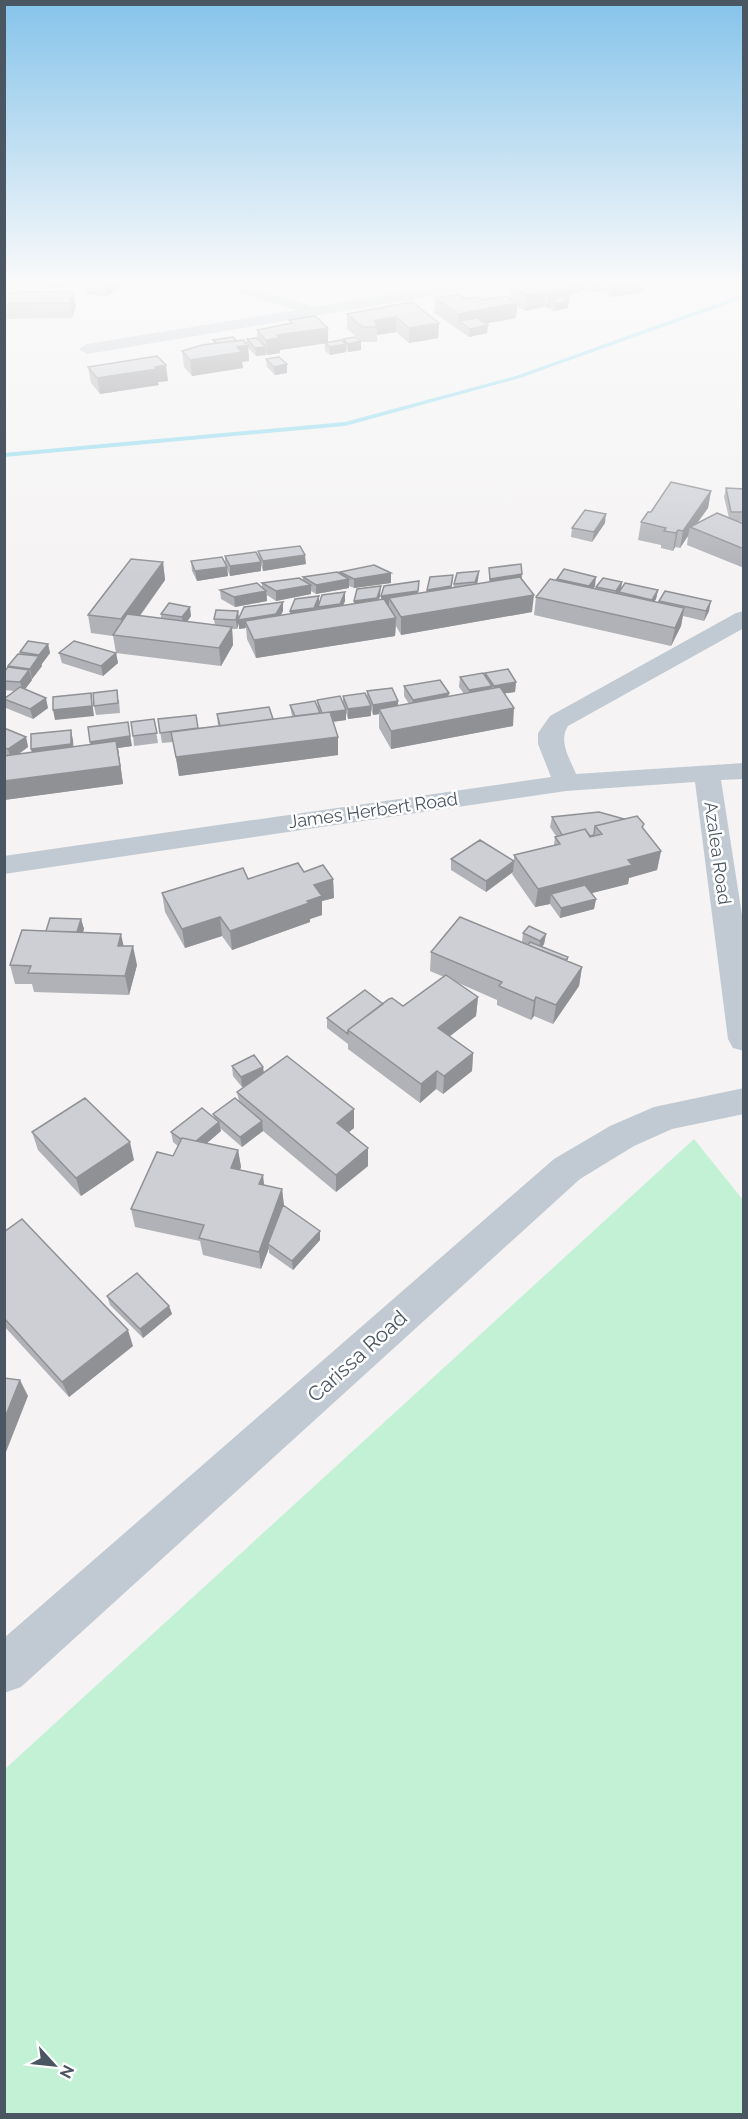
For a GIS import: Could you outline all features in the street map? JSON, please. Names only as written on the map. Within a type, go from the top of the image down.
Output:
[{"type":"street","points":[[566,783],[551,744],[550,733],[559,721],[744,618]]},
{"type":"street","name":"James Herbert Road","points":[[4,865],[566,783],[744,771]]},
{"type":"street","name":"Azalea Road","points":[[707,774],[744,1039]]},
{"type":"street","name":"Carissa Road","points":[[4,1670],[567,1169],[622,1136],[666,1117],[744,1101]]},
{"type":"green space","points":[[694,1139],[743,1200],[743,2114],[5,2114],[5,1769]]},
{"type":"building","points":[[671,482],[711,491],[683,531],[678,530],[676,533],[641,522],[648,512],[651,512]]},
{"type":"building","points":[[726,488],[744,489],[744,512],[731,512]]},
{"type":"building","points":[[585,510],[606,514],[594,532],[572,528]]},
{"type":"building","points":[[717,513],[744,524],[744,549],[690,527]]},
{"type":"building","points":[[300,546],[305,555],[263,561],[258,551]]},
{"type":"building","points":[[256,552],[261,562],[230,566],[225,556]]},
{"type":"building","points":[[222,557],[227,567],[195,571],[191,561]]},
{"type":"building","points":[[131,559],[163,562],[121,619],[88,615]]},
{"type":"building","points":[[521,564],[522,574],[490,579],[489,568]]},
{"type":"building","points":[[374,565],[391,573],[354,579],[340,572]]},
{"type":"building","points":[[564,569],[596,577],[589,586],[557,579]]},
{"type":"building","points":[[479,571],[475,582],[454,584],[457,573]]},
{"type":"building","points":[[337,572],[349,579],[316,585],[303,577]]},
{"type":"building","points":[[453,575],[451,586],[427,590],[430,577]]},
{"type":"building","points":[[520,577],[534,595],[401,617],[389,598]]},
{"type":"building","points":[[299,578],[311,585],[276,591],[262,583]]},
{"type":"building","points":[[603,578],[622,582],[616,591],[596,587]]},
{"type":"building","points":[[550,579],[684,608],[675,628],[536,597]]},
{"type":"building","points":[[419,581],[418,591],[381,596],[384,586]]},
{"type":"building","points":[[257,583],[266,591],[234,597],[220,590]]},
{"type":"building","points":[[625,583],[658,590],[652,600],[619,592]]},
{"type":"building","points":[[381,586],[377,598],[354,601],[357,589]]},
{"type":"building","points":[[665,591],[711,601],[706,611],[659,601]]},
{"type":"building","points":[[345,592],[340,604],[318,607],[322,595]]},
{"type":"building","points":[[319,596],[314,608],[290,611],[295,599]]},
{"type":"building","points":[[384,599],[396,618],[254,640],[245,621]]},
{"type":"building","points":[[283,602],[276,614],[238,620],[244,607]]},
{"type":"building","points":[[169,603],[190,607],[182,617],[161,614]]},
{"type":"building","points":[[216,610],[238,611],[236,620],[214,619]]},
{"type":"building","points":[[127,614],[232,627],[219,648],[113,635]]},
{"type":"building","points":[[28,641],[48,644],[39,655],[20,652]]},
{"type":"building","points":[[74,641],[116,653],[101,666],[59,653]]},
{"type":"building","points":[[18,654],[39,656],[30,669],[8,666]]},
{"type":"building","points":[[8,667],[29,670],[20,682],[4,681],[4,672]]},
{"type":"building","points":[[508,669],[516,682],[494,686],[485,673]]},
{"type":"building","points":[[483,673],[492,686],[469,690],[460,677]]},
{"type":"building","points":[[440,680],[449,693],[413,700],[404,686]]},
{"type":"building","points":[[20,687],[46,698],[30,709],[4,699]]},
{"type":"building","points":[[500,687],[514,708],[391,731],[379,709]]},
{"type":"building","points":[[392,688],[398,701],[373,705],[367,691]]},
{"type":"building","points":[[117,690],[118,703],[94,706],[93,693]]},
{"type":"building","points":[[91,693],[92,706],[53,710],[53,697]]},
{"type":"building","points":[[365,693],[371,706],[348,709],[343,696]]},
{"type":"building","points":[[340,696],[346,710],[322,713],[317,700]]},
{"type":"building","points":[[315,701],[320,713],[295,716],[290,705]]},
{"type":"building","points":[[269,707],[273,719],[220,726],[217,714]]},
{"type":"building","points":[[330,712],[338,737],[176,757],[171,732]]},
{"type":"building","points":[[196,715],[198,728],[160,733],[158,719]]},
{"type":"building","points":[[154,719],[157,733],[133,736],[131,722]]},
{"type":"building","points":[[128,722],[130,736],[90,742],[88,727]]},
{"type":"building","points":[[4,728],[26,737],[8,749],[4,748]]},
{"type":"building","points":[[71,730],[71,744],[31,749],[31,734]]},
{"type":"building","points":[[116,741],[120,766],[4,781],[4,756]]},
{"type":"building","points":[[599,812],[624,819],[595,826],[594,835],[590,836],[585,829],[562,835],[552,817]]},
{"type":"building","points":[[637,816],[644,824],[642,827],[661,851],[628,860],[632,865],[538,889],[514,855],[560,844],[555,837],[585,829],[590,837],[602,834],[595,826]]},
{"type":"building","points":[[480,840],[514,861],[486,881],[451,859]]},
{"type":"building","points":[[298,863],[304,872],[323,865],[333,879],[314,885],[322,896],[307,901],[309,903],[230,931],[220,917],[182,929],[162,893],[243,868],[248,879]]},
{"type":"building","points":[[585,885],[596,899],[561,908],[551,894]]},
{"type":"building","points":[[460,917],[582,967],[556,1005],[536,997],[534,1001],[499,986],[502,982],[431,952]]},
{"type":"building","points":[[50,918],[81,919],[77,932],[46,931]]},
{"type":"building","points":[[529,926],[546,934],[540,941],[523,933]]},
{"type":"building","points":[[22,930],[121,934],[118,946],[133,946],[125,976],[28,973],[31,966],[10,965]]},
{"type":"building","points":[[530,942],[568,957],[566,960],[528,945]]},
{"type":"building","points":[[446,975],[478,997],[438,1028],[473,1053],[444,1076],[437,1071],[421,1084],[348,1030],[389,999],[392,998],[403,1006]]},
{"type":"building","points":[[365,990],[383,1004],[348,1030],[348,1034],[327,1018]]},
{"type":"building","points":[[254,1055],[263,1067],[241,1077],[232,1066]]},
{"type":"building","points":[[287,1056],[354,1109],[337,1123],[368,1148],[336,1175],[237,1092]]},
{"type":"building","points":[[85,1098],[130,1142],[76,1178],[32,1132]]},
{"type":"building","points":[[235,1098],[262,1121],[240,1137],[213,1114]]},
{"type":"building","points":[[202,1108],[219,1122],[196,1141],[181,1139],[171,1132]]},
{"type":"building","points":[[182,1138],[238,1150],[231,1168],[263,1175],[259,1184],[282,1189],[259,1252],[199,1238],[204,1225],[131,1209],[157,1152],[173,1156]]},
{"type":"building","points":[[283,1205],[320,1231],[292,1261],[268,1244]]},
{"type":"building","points":[[22,1219],[128,1330],[62,1382],[4,1318],[4,1232]]},
{"type":"building","points":[[137,1273],[169,1306],[140,1329],[107,1296]]},
{"type":"building","points":[[4,1378],[20,1380],[4,1420]]},
{"type":"waterway","points":[[4,455],[345,424],[504,381]]}]
